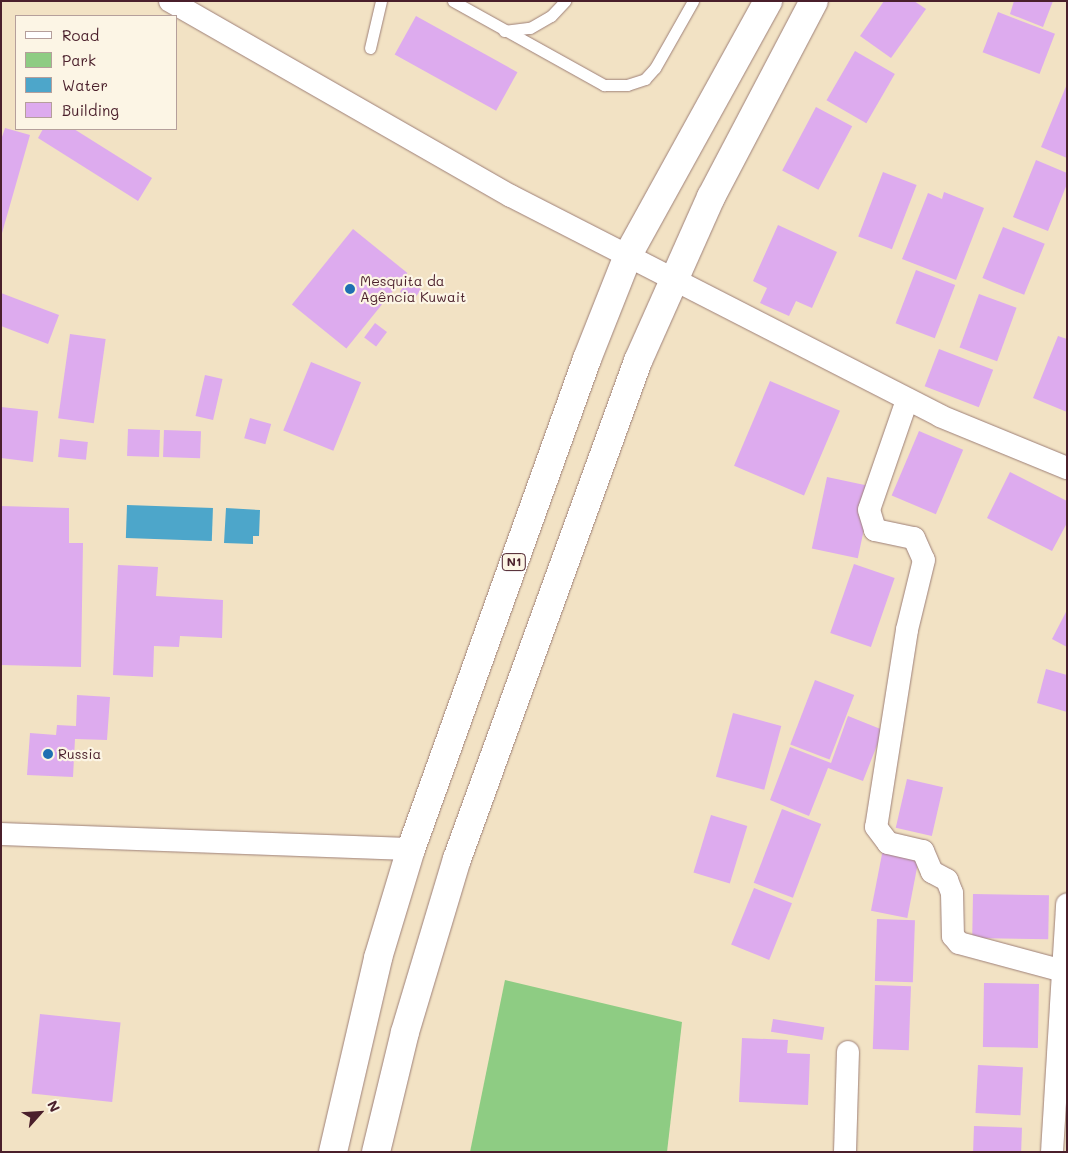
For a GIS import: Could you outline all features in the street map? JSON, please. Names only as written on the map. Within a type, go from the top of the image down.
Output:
[{"type":"main road","name":"N1","points":[[333,1152],[378,958],[410,849],[629,253],[768,1]]},
{"type":"main road","points":[[376,1152],[405,1032],[457,859],[638,361],[711,197],[814,1]]},
{"type":"street","points":[[170,1],[199,8],[511,196],[629,253],[674,279],[907,400],[1067,468]]},
{"type":"street","points":[[907,400],[869,510],[875,530],[914,538],[924,560],[907,630],[876,827],[888,842],[923,851],[932,872],[947,880],[952,893],[953,936],[959,943],[1060,970]]},
{"type":"street","points":[[1,834],[410,849]]},
{"type":"street","points":[[1052,1152],[1060,970],[1067,904]]},
{"type":"street","points":[[845,1152],[848,1052]]},
{"type":"lane","points":[[370,48],[381,1]]},
{"type":"lane","points":[[453,1],[604,85],[627,85],[645,79],[654,68],[692,1]]},
{"type":"lane","points":[[504,31],[530,28],[551,16],[565,1]]},
{"type":"green space","points":[[505,980],[682,1022],[667,1152],[470,1152]]},
{"type":"water","points":[[127,505],[213,508],[212,541],[126,538]]},
{"type":"water","points":[[226,508],[260,510],[259,536],[253,536],[253,544],[224,543]]},
{"type":"building","points":[[884,1],[914,1],[926,9],[891,58],[860,36]]},
{"type":"building","points":[[1014,1],[1053,1],[1043,27],[1010,14]]},
{"type":"building","points":[[998,12],[1055,34],[1040,74],[983,52]]},
{"type":"building","points":[[416,16],[517,72],[496,111],[395,54]]},
{"type":"building","points":[[855,51],[895,74],[866,123],[826,100]]},
{"type":"building","points":[[1067,84],[1067,158],[1041,147]]},
{"type":"building","points":[[816,107],[852,126],[818,190],[782,171]]},
{"type":"building","points":[[5,128],[30,135],[2,233],[1,140]]},
{"type":"building","points":[[42,130],[76,130],[152,178],[138,201],[38,138]]},
{"type":"building","points":[[1036,160],[1067,173],[1067,184],[1048,231],[1013,217]]},
{"type":"building","points":[[883,172],[917,185],[892,249],[858,236]]},
{"type":"building","points":[[944,192],[984,208],[956,280],[902,259],[928,193],[942,199]]},
{"type":"building","points":[[778,225],[837,252],[812,308],[796,301],[789,316],[760,303],[767,288],[753,281]]},
{"type":"building","points":[[1003,227],[1045,244],[1024,295],[982,278]]},
{"type":"building","name":"Mesquita da Agência Kuwait","points":[[353,229],[407,273],[346,348],[292,304]]},
{"type":"building","points":[[916,270],[955,285],[935,338],[896,323]]},
{"type":"building","points":[[408,280],[421,289],[413,301],[400,291]]},
{"type":"building","points":[[1,293],[59,315],[48,344],[1,326]]},
{"type":"building","points":[[979,294],[1017,308],[997,361],[960,348]]},
{"type":"building","points":[[375,323],[387,332],[376,346],[364,337]]},
{"type":"building","points":[[70,334],[106,339],[94,423],[58,418]]},
{"type":"building","points":[[1058,336],[1067,339],[1067,412],[1033,398]]},
{"type":"building","points":[[939,349],[993,370],[979,407],[925,386]]},
{"type":"building","points":[[311,362],[361,382],[333,451],[283,431]]},
{"type":"building","points":[[205,375],[223,379],[213,420],[196,416]]},
{"type":"building","points":[[770,381],[840,411],[804,495],[734,466]]},
{"type":"building","points":[[1,407],[38,411],[33,462],[1,458]]},
{"type":"building","points":[[250,418],[271,424],[265,444],[244,438]]},
{"type":"building","points":[[128,429],[160,430],[159,457],[127,456]]},
{"type":"building","points":[[164,430],[201,431],[200,458],[163,457]]},
{"type":"building","points":[[919,431],[963,450],[936,514],[892,495]]},
{"type":"building","points":[[60,439],[88,442],[86,460],[58,457]]},
{"type":"building","points":[[1010,472],[1067,501],[1067,523],[1052,551],[987,518]]},
{"type":"building","points":[[827,477],[873,487],[858,558],[812,548]]},
{"type":"building","points":[[1,506],[69,508],[69,543],[83,543],[81,667],[1,665]]},
{"type":"building","points":[[854,564],[895,578],[871,647],[830,633]]},
{"type":"building","points":[[118,565],[158,567],[156,596],[223,600],[222,638],[180,636],[179,647],[154,646],[153,677],[113,675]]},
{"type":"building","points":[[1067,610],[1067,647],[1052,639]]},
{"type":"building","points":[[1046,669],[1067,675],[1067,712],[1037,703]]},
{"type":"building","points":[[815,680],[854,695],[829,759],[790,744]]},
{"type":"building","points":[[77,695],[110,697],[107,740],[75,739],[73,777],[27,775],[30,733],[56,735],[57,725],[76,726]]},
{"type":"building","points":[[733,713],[781,726],[764,790],[716,777]]},
{"type":"building","points":[[848,716],[883,730],[863,781],[828,768],[809,816],[770,800],[790,747],[831,763]]},
{"type":"building","points":[[907,779],[943,787],[932,836],[896,828]]},
{"type":"building","points":[[782,809],[821,824],[793,898],[754,883]]},
{"type":"building","points":[[711,815],[747,826],[730,883],[693,872]]},
{"type":"building","points":[[883,849],[919,856],[907,918],[871,911]]},
{"type":"building","points":[[754,888],[792,903],[769,960],[731,945]]},
{"type":"building","points":[[973,894],[1049,895],[1048,939],[972,938]]},
{"type":"building","points":[[877,919],[915,920],[913,982],[875,981]]},
{"type":"building","points":[[984,983],[1039,984],[1038,1048],[983,1047]]},
{"type":"building","points":[[875,985],[911,986],[909,1050],[873,1049]]},
{"type":"building","points":[[40,1014],[121,1022],[112,1102],[32,1094]]},
{"type":"building","points":[[773,1019],[824,1027],[822,1040],[771,1032]]},
{"type":"building","points":[[742,1038],[788,1040],[787,1053],[810,1054],[808,1105],[739,1102]]},
{"type":"building","points":[[978,1065],[1023,1067],[1020,1115],[975,1113]]},
{"type":"building","points":[[974,1126],[1022,1128],[1021,1152],[973,1152]]},
{"type":"place","name":"Mesquita da Agência Kuwait","points":[[350,289]]},
{"type":"place","name":"Russia","points":[[48,754]]}]
